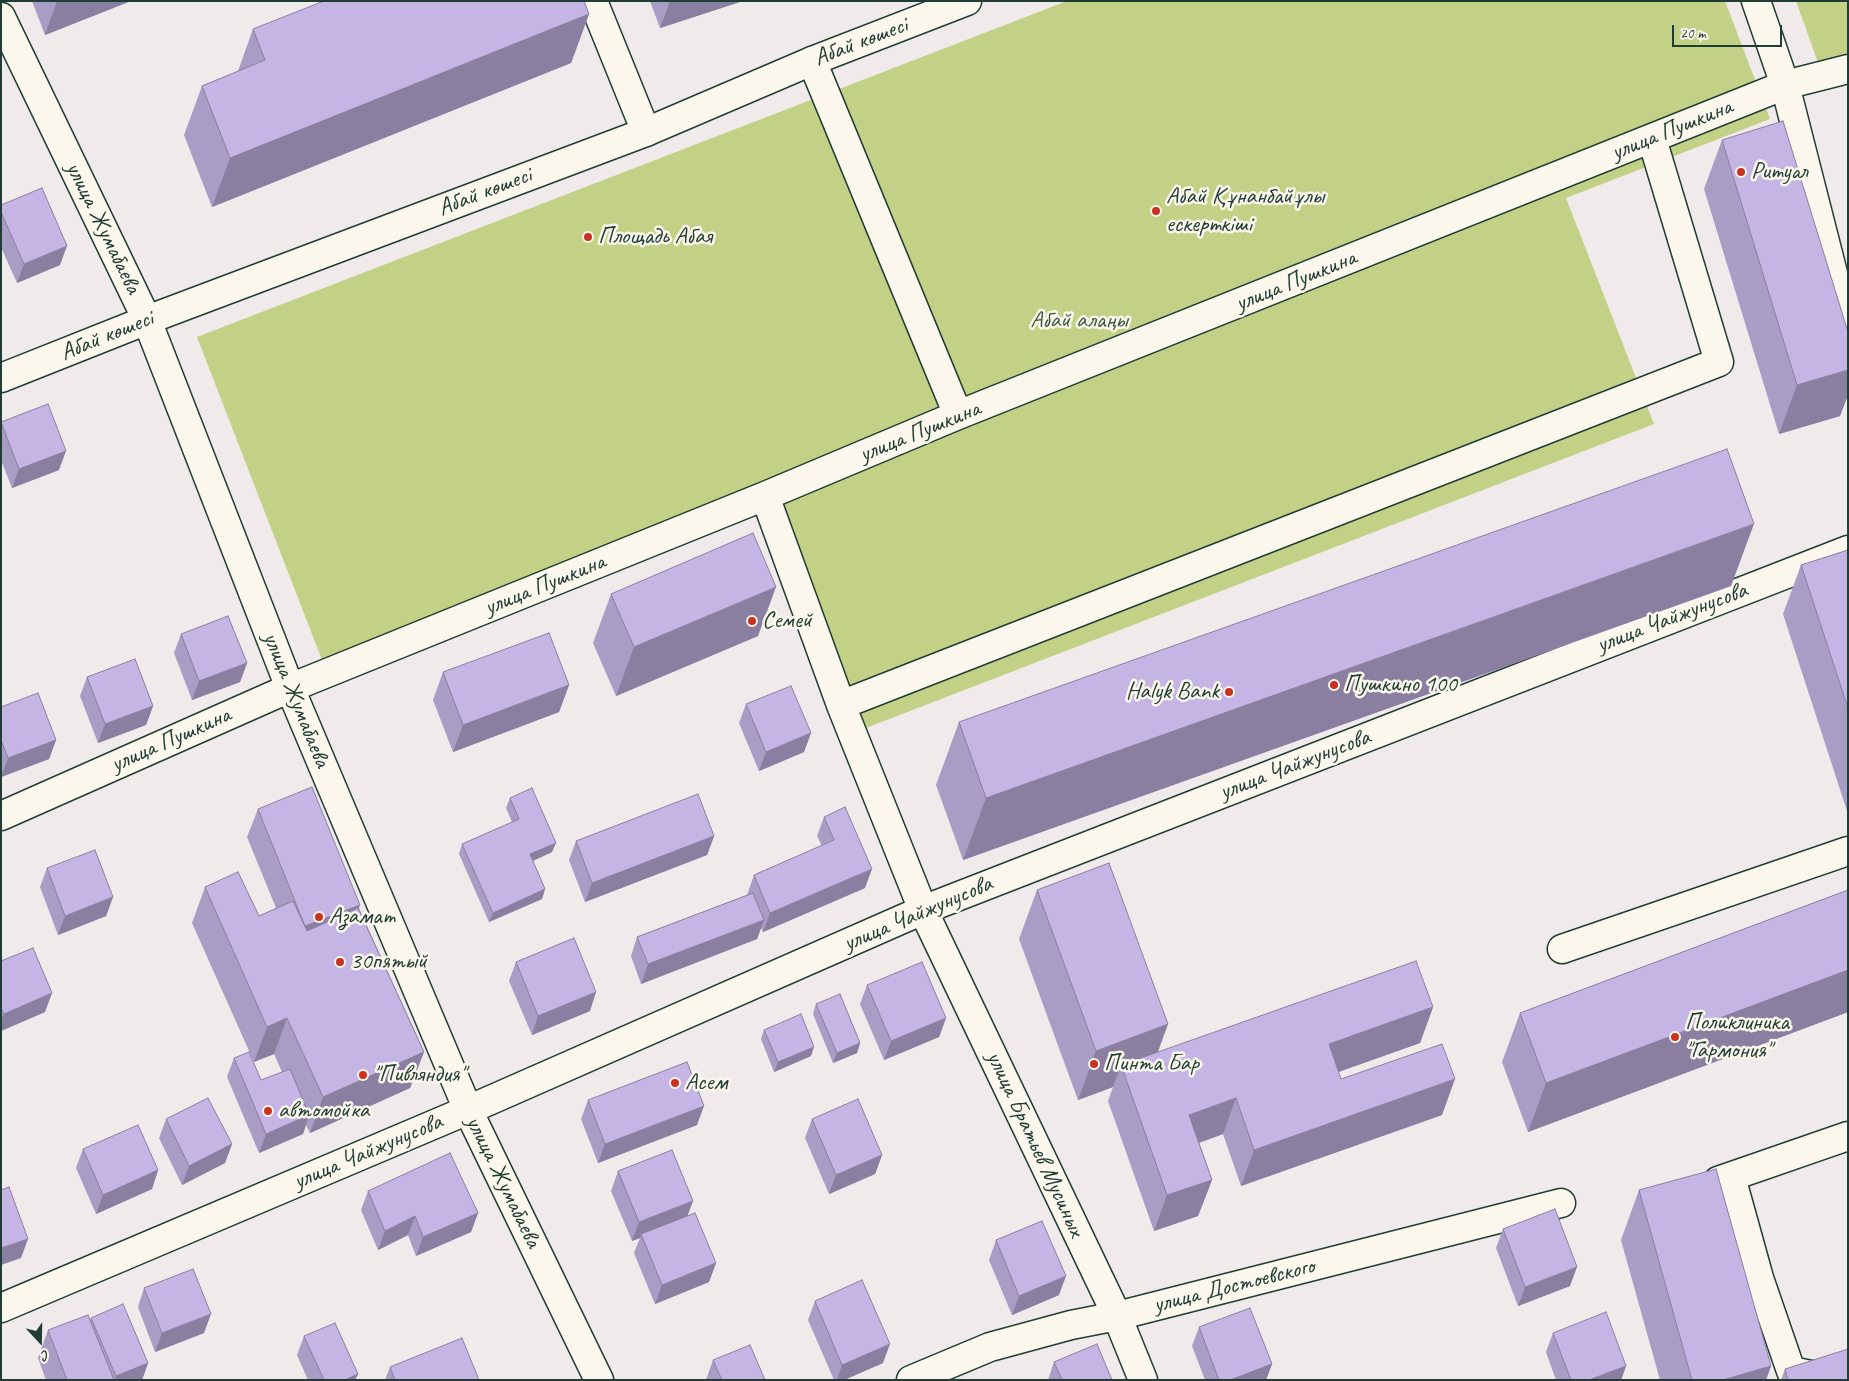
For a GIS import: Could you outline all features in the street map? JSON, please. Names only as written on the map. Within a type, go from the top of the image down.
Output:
[{"type":"street","points":[[593,1],[646,132]]},
{"type":"street","name":"Абай көшесі","points":[[1,378],[148,320],[646,132],[812,61],[968,1]]},
{"type":"street","points":[[1756,1],[1785,85],[1848,332]]},
{"type":"street","name":"улица Жумабаева","points":[[1,16],[148,320],[290,688],[468,1110],[599,1380]]},
{"type":"street","points":[[812,61],[958,415]]},
{"type":"street","name":"улица Пушкина","points":[[1,816],[290,688],[764,496],[958,415],[1785,85],[1848,70]]},
{"type":"street","points":[[841,705],[1719,362],[1652,139]]},
{"type":"street","name":"улица Братьев Мусиных","points":[[764,496],[841,705],[923,910],[1117,1316],[1143,1380]]},
{"type":"street","name":"улица Чайжунусова","points":[[1,1308],[468,1110],[923,910],[1848,550]]},
{"type":"street","points":[[1562,949],[1848,851]]},
{"type":"street","points":[[1848,1136],[1725,1179],[1790,1371],[1821,1377],[1848,1368]]},
{"type":"street","name":"улица Достоевского","points":[[911,1380],[990,1347],[1071,1325],[1117,1316],[1561,1203]]},
{"type":"green space","name":"Абай алаңы","points":[[1067,1],[1725,1],[1770,119],[1566,198],[1654,424],[853,733],[767,509],[329,678],[197,337]]},
{"type":"green space","points":[[1796,1],[1848,1],[1848,77],[1826,85]]},
{"type":"building","points":[[324,1],[584,1],[589,14],[230,158],[202,86],[265,60],[253,29]]},
{"type":"building","points":[[1783,121],[1848,332],[1848,370],[1797,385],[1722,140]]},
{"type":"building","points":[[42,188],[67,246],[24,264],[1,212],[1,205]]},
{"type":"building","points":[[48,404],[66,451],[19,469],[1,422]]},
{"type":"building","points":[[1727,449],[1754,524],[986,798],[959,722]]},
{"type":"building","points":[[753,533],[776,587],[634,647],[611,594]]},
{"type":"building","points":[[1848,550],[1848,708],[1801,565]]},
{"type":"building","points":[[228,616],[247,663],[199,681],[181,634]]},
{"type":"building","points":[[549,633],[569,685],[463,725],[443,672]]},
{"type":"building","points":[[135,659],[153,706],[105,724],[87,677]]},
{"type":"building","points":[[791,686],[811,733],[766,752],[746,704]]},
{"type":"building","points":[[38,693],[56,740],[8,758],[1,740],[1,707]]},
{"type":"building","points":[[312,787],[360,905],[305,926],[258,809]]},
{"type":"building","points":[[532,788],[556,843],[530,854],[545,889],[493,913],[462,844],[519,819],[510,798]]},
{"type":"building","points":[[698,794],[714,836],[592,883],[576,841]]},
{"type":"building","points":[[845,807],[872,869],[770,913],[754,875],[834,840],[824,817]]},
{"type":"building","points":[[95,850],[113,897],[65,916],[47,868]]},
{"type":"building","points":[[1109,863],[1168,1024],[1096,1051],[1037,890]]},
{"type":"building","points":[[238,872],[259,916],[293,901],[307,931],[358,908],[424,1052],[323,1097],[287,1018],[267,1027],[205,887]]},
{"type":"building","points":[[1848,890],[1848,970],[1546,1083],[1520,1013]]},
{"type":"building","points":[[753,893],[764,920],[648,964],[637,937]]},
{"type":"building","points":[[574,938],[596,992],[538,1016],[516,962]]},
{"type":"building","points":[[33,948],[52,993],[4,1014],[1,1008],[1,961]]},
{"type":"building","points":[[1416,961],[1433,1007],[1329,1044],[1341,1079],[1442,1044],[1455,1079],[1254,1150],[1236,1098],[1189,1115],[1212,1180],[1167,1195],[1121,1065]]},
{"type":"building","points":[[922,962],[946,1018],[891,1041],[867,985]]},
{"type":"building","points":[[840,994],[860,1043],[837,1053],[816,1004]]},
{"type":"building","points":[[801,1014],[814,1047],[778,1062],[764,1030]]},
{"type":"building","points":[[249,1052],[261,1080],[290,1069],[309,1115],[266,1134],[234,1058]]},
{"type":"building","points":[[687,1062],[704,1106],[605,1144],[588,1100]]},
{"type":"building","points":[[208,1098],[232,1144],[189,1166],[166,1119]]},
{"type":"building","points":[[858,1099],[882,1155],[836,1175],[812,1119]]},
{"type":"building","points":[[138,1125],[158,1170],[103,1195],[83,1149]]},
{"type":"building","points":[[672,1150],[693,1201],[639,1222],[618,1171]]},
{"type":"building","points":[[450,1153],[478,1213],[423,1237],[415,1216],[385,1231],[368,1191]]},
{"type":"building","points":[[1716,1169],[1771,1366],[1723,1380],[1692,1380],[1639,1190]]},
{"type":"building","points":[[9,1187],[28,1239],[1,1248],[1,1190]]},
{"type":"building","points":[[1555,1209],[1577,1267],[1525,1287],[1503,1229]]},
{"type":"building","points":[[695,1213],[716,1263],[662,1285],[641,1234]]},
{"type":"building","points":[[1042,1221],[1066,1276],[1019,1296],[996,1240]]},
{"type":"building","points":[[193,1269],[211,1314],[162,1333],[144,1288]]},
{"type":"building","points":[[862,1280],[890,1344],[842,1365],[815,1301]]},
{"type":"building","points":[[123,1304],[148,1363],[116,1376],[91,1318]]},
{"type":"building","points":[[1250,1308],[1272,1364],[1230,1380],[1219,1380],[1199,1327]]},
{"type":"building","points":[[1606,1312],[1626,1366],[1589,1380],[1571,1380],[1553,1333]]},
{"type":"building","points":[[88,1315],[114,1380],[67,1380],[48,1330]]},
{"type":"building","points":[[335,1323],[358,1374],[345,1380],[324,1380],[304,1336]]},
{"type":"building","points":[[462,1338],[479,1380],[395,1380],[390,1367]]},
{"type":"building","points":[[1097,1344],[1112,1380],[1062,1380],[1054,1362]]},
{"type":"building","points":[[750,1345],[765,1380],[722,1380],[713,1360]]},
{"type":"building","points":[[1848,1349],[1848,1380],[1788,1380],[1785,1369]]},
{"type":"place","name":"Ритуал","points":[[1741,172]]},
{"type":"place","name":"Абай Құнанбайұлы ескерткіші","points":[[1156,211]]},
{"type":"place","name":"Площадь Абая","points":[[588,237]]},
{"type":"place","name":"Семей","points":[[752,621]]},
{"type":"place","name":"Пушкино 100","points":[[1334,685]]},
{"type":"place","name":"Halyk Bank","points":[[1229,692]]},
{"type":"place","name":"Азамат","points":[[319,917]]},
{"type":"place","name":"30пятый","points":[[340,962]]},
{"type":"place","name":"Поликлиника \"Гармония\"","points":[[1675,1037]]},
{"type":"place","name":"Пинта Бар","points":[[1094,1064]]},
{"type":"place","name":"\"Пивляндия\"","points":[[363,1075]]},
{"type":"place","name":"Асем","points":[[675,1083]]},
{"type":"place","name":"автомойка","points":[[268,1111]]}]
